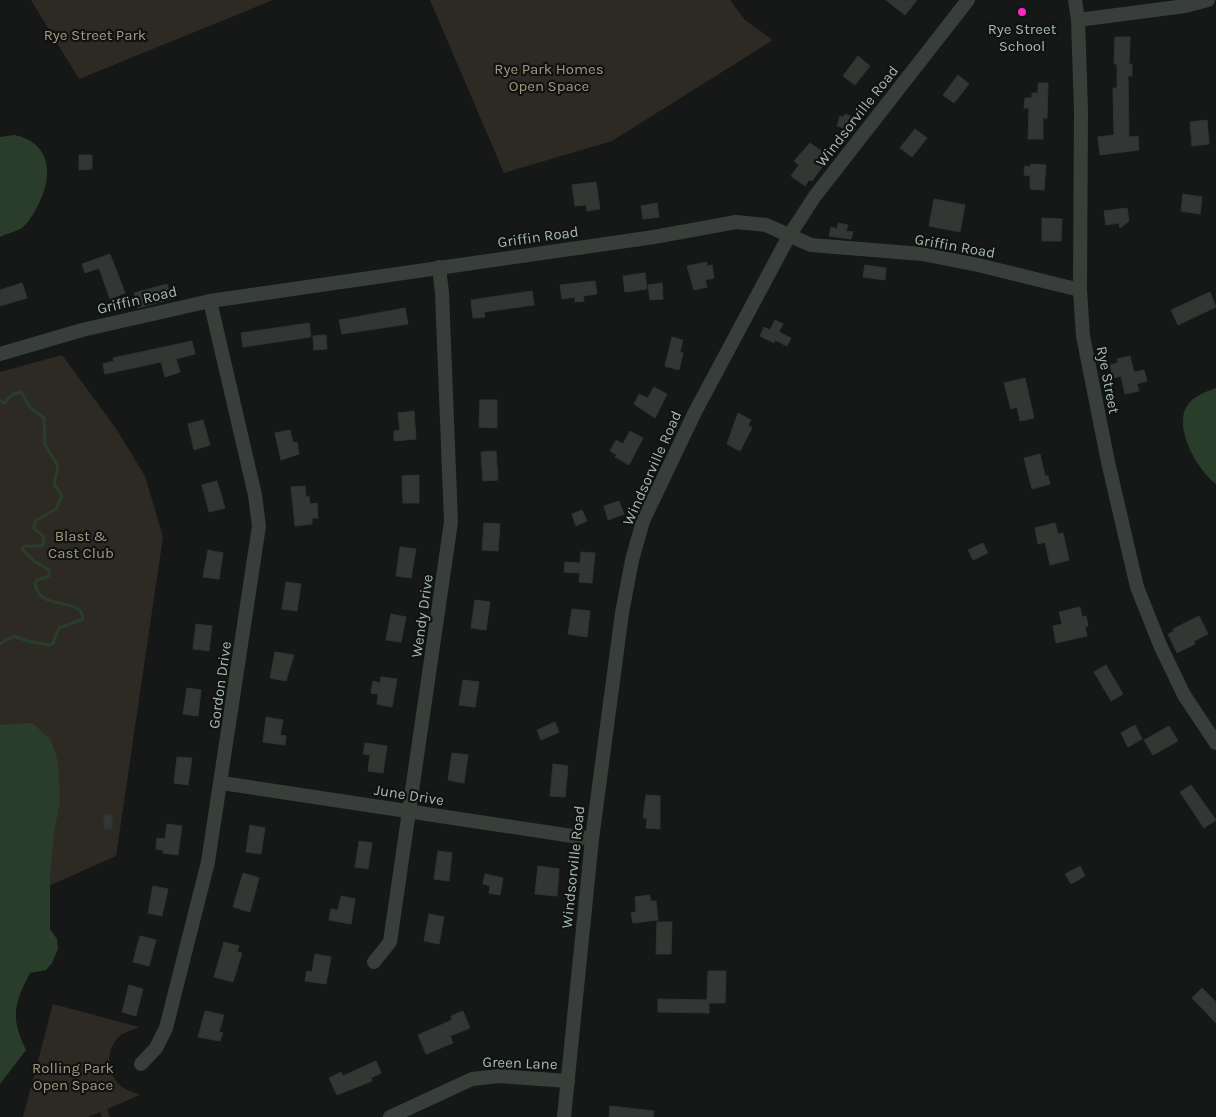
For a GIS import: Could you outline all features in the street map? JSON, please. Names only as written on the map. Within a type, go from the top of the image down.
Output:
[{"type":"street","name":"Windsorville Road","points":[[564,1117],[592,839],[622,613],[632,560],[643,521],[695,412],[789,236],[815,196],[968,0]]},
{"type":"street","name":"Rye Street","points":[[1076,0],[1081,111],[1080,290],[1083,336],[1108,462],[1137,586],[1160,645],[1184,695],[1216,742]]},
{"type":"street","points":[[1078,20],[1185,6],[1208,0]]},
{"type":"street","name":"Griffin Road","points":[[0,354],[82,330],[210,301],[654,236],[736,222],[766,225],[811,245],[922,254],[978,265],[1080,290]]},
{"type":"street","name":"Wendy Drive","points":[[374,962],[390,942],[451,522],[442,293],[439,268]]},
{"type":"street","name":"Gordon Drive","points":[[141,1064],[156,1048],[166,1028],[208,862],[222,783],[259,526],[255,495],[210,301]]},
{"type":"street","name":"June Drive","points":[[222,783],[592,839]]},
{"type":"street","name":"Green Lane","points":[[390,1117],[472,1078],[499,1076],[568,1081]]},
{"type":"green space","name":"Rye Street Park","points":[[31,0],[273,0],[79,79]]},
{"type":"green space","name":"Rye Park Homes Open Space","points":[[430,0],[730,0],[745,20],[773,40],[612,141],[504,173]]},
{"type":"green space","name":"Blast & Cast Club","points":[[62,355],[115,427],[145,476],[163,537],[116,856],[24,897],[0,1073],[0,372]]},
{"type":"green space","name":"Rolling Park Open Space","points":[[53,1004],[139,1027],[121,1035],[116,1040],[112,1047],[109,1061],[112,1075],[116,1082],[122,1087],[140,1095],[107,1109],[110,1117],[102,1117],[100,1112],[88,1117],[23,1117]]},
{"type":"shaded area","points":[[14,135],[36,145],[42,153],[46,162],[46,183],[38,205],[27,223],[22,228],[0,237],[0,137]]},
{"type":"shaded area","points":[[1216,388],[1216,484],[1209,478],[1195,459],[1185,437],[1183,415],[1187,406],[1193,400]]},
{"type":"shaded area","points":[[32,723],[50,739],[58,763],[60,801],[54,833],[50,877],[50,929],[57,939],[58,949],[52,963],[46,970],[30,973],[20,993],[17,1002],[16,1019],[26,1050],[0,1084],[0,725]]},
{"type":"building","points":[[886,0],[917,0],[905,15]]},
{"type":"building","points":[[1115,37],[1130,37],[1129,64],[1132,64],[1132,76],[1128,76],[1129,137],[1138,136],[1139,150],[1100,155],[1098,137],[1114,135],[1113,88],[1117,88],[1117,64],[1114,64]]},
{"type":"building","points":[[858,56],[870,66],[855,85],[843,76]]},
{"type":"building","points":[[958,75],[969,84],[954,103],[943,95]]},
{"type":"building","points":[[1038,83],[1048,83],[1047,118],[1043,118],[1043,139],[1028,139],[1029,108],[1024,108],[1025,98],[1032,98],[1032,93],[1038,93]]},
{"type":"building","points":[[845,114],[855,118],[850,130],[837,126],[840,116],[844,117]]},
{"type":"building","points":[[1207,120],[1209,144],[1192,146],[1190,122]]},
{"type":"building","points":[[915,129],[927,138],[912,157],[900,148]]},
{"type":"building","points":[[810,143],[827,155],[819,165],[822,167],[812,181],[809,180],[805,186],[791,176],[799,165],[794,161]]},
{"type":"building","points":[[79,155],[92,155],[92,169],[79,170]]},
{"type":"building","points":[[1031,164],[1046,165],[1044,190],[1030,189],[1030,176],[1024,175],[1025,166],[1030,167]]},
{"type":"building","points":[[596,182],[600,209],[587,211],[586,205],[575,206],[572,185]]},
{"type":"building","points":[[1183,194],[1202,197],[1200,214],[1181,211]]},
{"type":"building","points":[[934,199],[965,205],[960,232],[929,226]]},
{"type":"building","points":[[657,203],[659,217],[643,219],[641,206]]},
{"type":"building","points":[[1127,208],[1129,221],[1120,228],[1119,223],[1106,225],[1104,211]]},
{"type":"building","points":[[1042,218],[1062,219],[1061,241],[1042,241]]},
{"type":"building","points":[[838,223],[848,225],[846,231],[853,232],[851,239],[829,236],[831,227],[837,229]]},
{"type":"building","points":[[110,254],[125,293],[110,299],[99,268],[85,273],[82,264]]},
{"type":"building","points":[[707,262],[707,266],[712,265],[714,278],[705,280],[707,287],[694,290],[687,266]]},
{"type":"building","points":[[865,265],[886,268],[885,280],[863,277]]},
{"type":"building","points":[[645,273],[647,289],[625,292],[623,276]]},
{"type":"building","points":[[595,281],[597,294],[583,296],[584,301],[575,302],[575,297],[562,299],[560,285]]},
{"type":"building","points":[[22,283],[27,298],[0,306],[0,290]]},
{"type":"building","points":[[662,283],[663,299],[650,300],[648,285]]},
{"type":"building","points":[[167,284],[171,299],[138,308],[134,293]]},
{"type":"building","points":[[532,291],[534,305],[484,312],[485,317],[473,318],[471,300]]},
{"type":"building","points":[[1210,292],[1216,307],[1178,325],[1171,310]]},
{"type":"building","points":[[405,308],[408,324],[342,334],[339,320]]},
{"type":"building","points":[[775,320],[783,324],[779,332],[791,338],[787,346],[775,340],[774,343],[760,336],[764,327],[770,330]]},
{"type":"building","points":[[309,323],[311,337],[243,347],[241,333]]},
{"type":"building","points":[[326,335],[327,349],[314,350],[313,336]]},
{"type":"building","points":[[672,337],[683,340],[680,352],[683,353],[679,370],[665,366]]},
{"type":"building","points":[[192,341],[195,354],[176,359],[180,372],[165,377],[161,362],[105,374],[103,364],[114,361],[113,358]]},
{"type":"building","points":[[1130,356],[1134,372],[1144,370],[1147,381],[1137,384],[1139,391],[1125,394],[1121,376],[1113,378],[1110,365],[1118,363],[1117,359]]},
{"type":"building","points":[[1025,378],[1034,418],[1020,421],[1017,407],[1011,409],[1004,383]]},
{"type":"building","points":[[654,387],[667,394],[655,418],[634,404],[639,394],[648,398]]},
{"type":"building","points":[[480,400],[497,400],[497,428],[479,427]]},
{"type":"building","points":[[414,411],[416,439],[394,441],[394,431],[400,430],[398,413]]},
{"type":"building","points":[[738,413],[751,420],[748,425],[752,428],[740,451],[727,444]]},
{"type":"building","points":[[203,420],[210,445],[194,450],[188,424]]},
{"type":"building","points":[[290,430],[293,443],[297,442],[299,454],[281,460],[275,433]]},
{"type":"building","points":[[630,431],[643,438],[629,465],[615,457],[617,455],[610,451],[616,440],[623,444]]},
{"type":"building","points":[[496,451],[498,480],[483,481],[481,452]]},
{"type":"building","points":[[1040,454],[1045,476],[1048,476],[1050,484],[1032,489],[1024,458]]},
{"type":"building","points":[[419,475],[419,503],[403,503],[402,476]]},
{"type":"building","points":[[217,481],[225,508],[209,512],[202,485]]},
{"type":"building","points":[[305,486],[306,497],[309,496],[310,504],[317,503],[318,518],[312,518],[312,524],[295,526],[291,487]]},
{"type":"building","points":[[619,501],[624,514],[608,520],[604,506]]},
{"type":"building","points":[[582,510],[587,521],[576,526],[572,514]]},
{"type":"building","points":[[484,523],[500,524],[498,551],[482,550]]},
{"type":"building","points":[[1055,523],[1058,534],[1063,533],[1069,560],[1050,565],[1045,542],[1038,544],[1035,528]]},
{"type":"building","points":[[983,543],[988,553],[973,560],[968,550]]},
{"type":"building","points":[[400,547],[416,549],[411,578],[396,576]]},
{"type":"building","points":[[208,550],[223,553],[219,579],[203,577]]},
{"type":"building","points":[[581,552],[595,553],[592,583],[579,582],[580,573],[564,572],[565,562],[580,563]]},
{"type":"building","points":[[286,582],[301,584],[297,611],[282,609]]},
{"type":"building","points":[[475,600],[490,602],[486,630],[471,628]]},
{"type":"building","points":[[1080,607],[1082,617],[1086,616],[1088,626],[1085,627],[1087,636],[1056,643],[1053,626],[1062,624],[1059,612]]},
{"type":"building","points":[[572,609],[590,611],[587,637],[568,634]]},
{"type":"building","points":[[391,614],[406,617],[401,642],[386,640]]},
{"type":"building","points":[[1199,616],[1208,634],[1194,641],[1195,644],[1177,653],[1168,634],[1174,631],[1173,629]]},
{"type":"building","points":[[196,624],[212,626],[209,651],[193,649]]},
{"type":"building","points":[[275,652],[294,655],[286,681],[270,678]]},
{"type":"building","points":[[1106,665],[1123,694],[1111,701],[1094,672]]},
{"type":"building","points":[[381,677],[397,679],[392,707],[377,704],[378,694],[371,693],[373,681],[380,683]]},
{"type":"building","points":[[463,680],[479,682],[475,707],[459,705]]},
{"type":"building","points":[[187,688],[201,690],[198,716],[183,714]]},
{"type":"building","points":[[266,717],[283,720],[280,735],[286,736],[285,745],[263,742]]},
{"type":"building","points":[[555,722],[559,732],[541,740],[537,730]]},
{"type":"building","points":[[1135,725],[1142,739],[1128,747],[1121,733]]},
{"type":"building","points":[[1169,726],[1178,741],[1153,755],[1144,740]]},
{"type":"building","points":[[365,743],[387,746],[383,773],[368,771],[370,755],[363,754]]},
{"type":"building","points":[[452,753],[468,755],[464,783],[448,780]]},
{"type":"building","points":[[177,757],[192,758],[188,785],[174,783]]},
{"type":"building","points":[[553,764],[568,766],[565,797],[550,796]]},
{"type":"building","points":[[1191,785],[1216,820],[1204,828],[1180,792]]},
{"type":"building","points":[[646,795],[660,796],[660,829],[646,828],[647,818],[643,818]]},
{"type":"building","points":[[104,815],[112,815],[112,829],[104,829]]},
{"type":"building","points":[[167,824],[182,826],[178,855],[163,853],[163,850],[156,849],[157,838],[165,839]]},
{"type":"building","points":[[250,825],[265,828],[261,854],[246,852]]},
{"type":"building","points":[[359,841],[372,843],[368,869],[355,867]]},
{"type":"building","points":[[438,851],[452,853],[449,881],[434,879]]},
{"type":"building","points":[[538,866],[559,869],[557,896],[535,894]]},
{"type":"building","points":[[1080,866],[1085,876],[1071,884],[1065,874]]},
{"type":"building","points":[[243,873],[259,878],[250,912],[233,907]]},
{"type":"building","points":[[485,874],[503,878],[500,895],[489,893],[490,886],[483,884]]},
{"type":"building","points":[[153,886],[168,889],[162,916],[148,913]]},
{"type":"building","points":[[650,895],[650,901],[656,901],[658,920],[633,923],[631,913],[636,912],[635,897]]},
{"type":"building","points":[[341,896],[355,899],[351,924],[329,920],[331,909],[338,910]]},
{"type":"building","points":[[429,914],[444,917],[439,944],[424,941]]},
{"type":"building","points":[[657,922],[672,922],[671,954],[656,954]]},
{"type":"building","points":[[140,936],[156,940],[149,966],[133,962]]},
{"type":"building","points":[[224,942],[239,946],[237,952],[242,953],[233,982],[214,977]]},
{"type":"building","points":[[315,954],[331,957],[326,984],[305,981],[307,971],[312,972]]},
{"type":"building","points":[[708,971],[726,971],[725,1003],[709,1003],[709,1013],[658,1012],[658,999],[707,1000]]},
{"type":"building","points":[[129,985],[143,989],[136,1016],[122,1012]]},
{"type":"building","points":[[1202,988],[1216,1002],[1216,1023],[1192,998]]},
{"type":"building","points":[[205,1011],[224,1015],[219,1032],[223,1033],[220,1041],[198,1037]]},
{"type":"building","points":[[463,1011],[470,1028],[450,1036],[453,1043],[426,1054],[418,1035],[452,1020],[451,1016]]},
{"type":"building","points":[[376,1061],[381,1073],[371,1078],[372,1081],[337,1095],[329,1078],[341,1072],[343,1076]]},
{"type":"building","points":[[610,1106],[654,1111],[653,1117],[609,1117]]},
{"type":"waterway","points":[[0,401],[4,403],[13,394],[21,392],[30,407],[44,418],[45,445],[58,466],[54,484],[62,496],[56,509],[35,521],[34,528],[43,536],[44,542],[41,546],[24,546],[22,549],[34,561],[49,570],[49,576],[37,580],[35,584],[38,593],[52,601],[76,607],[81,612],[83,619],[59,628],[53,643],[50,645],[27,641],[14,636],[0,644]]},
{"type":"place","name":"Rye Street School","points":[[1022,12]]}]
